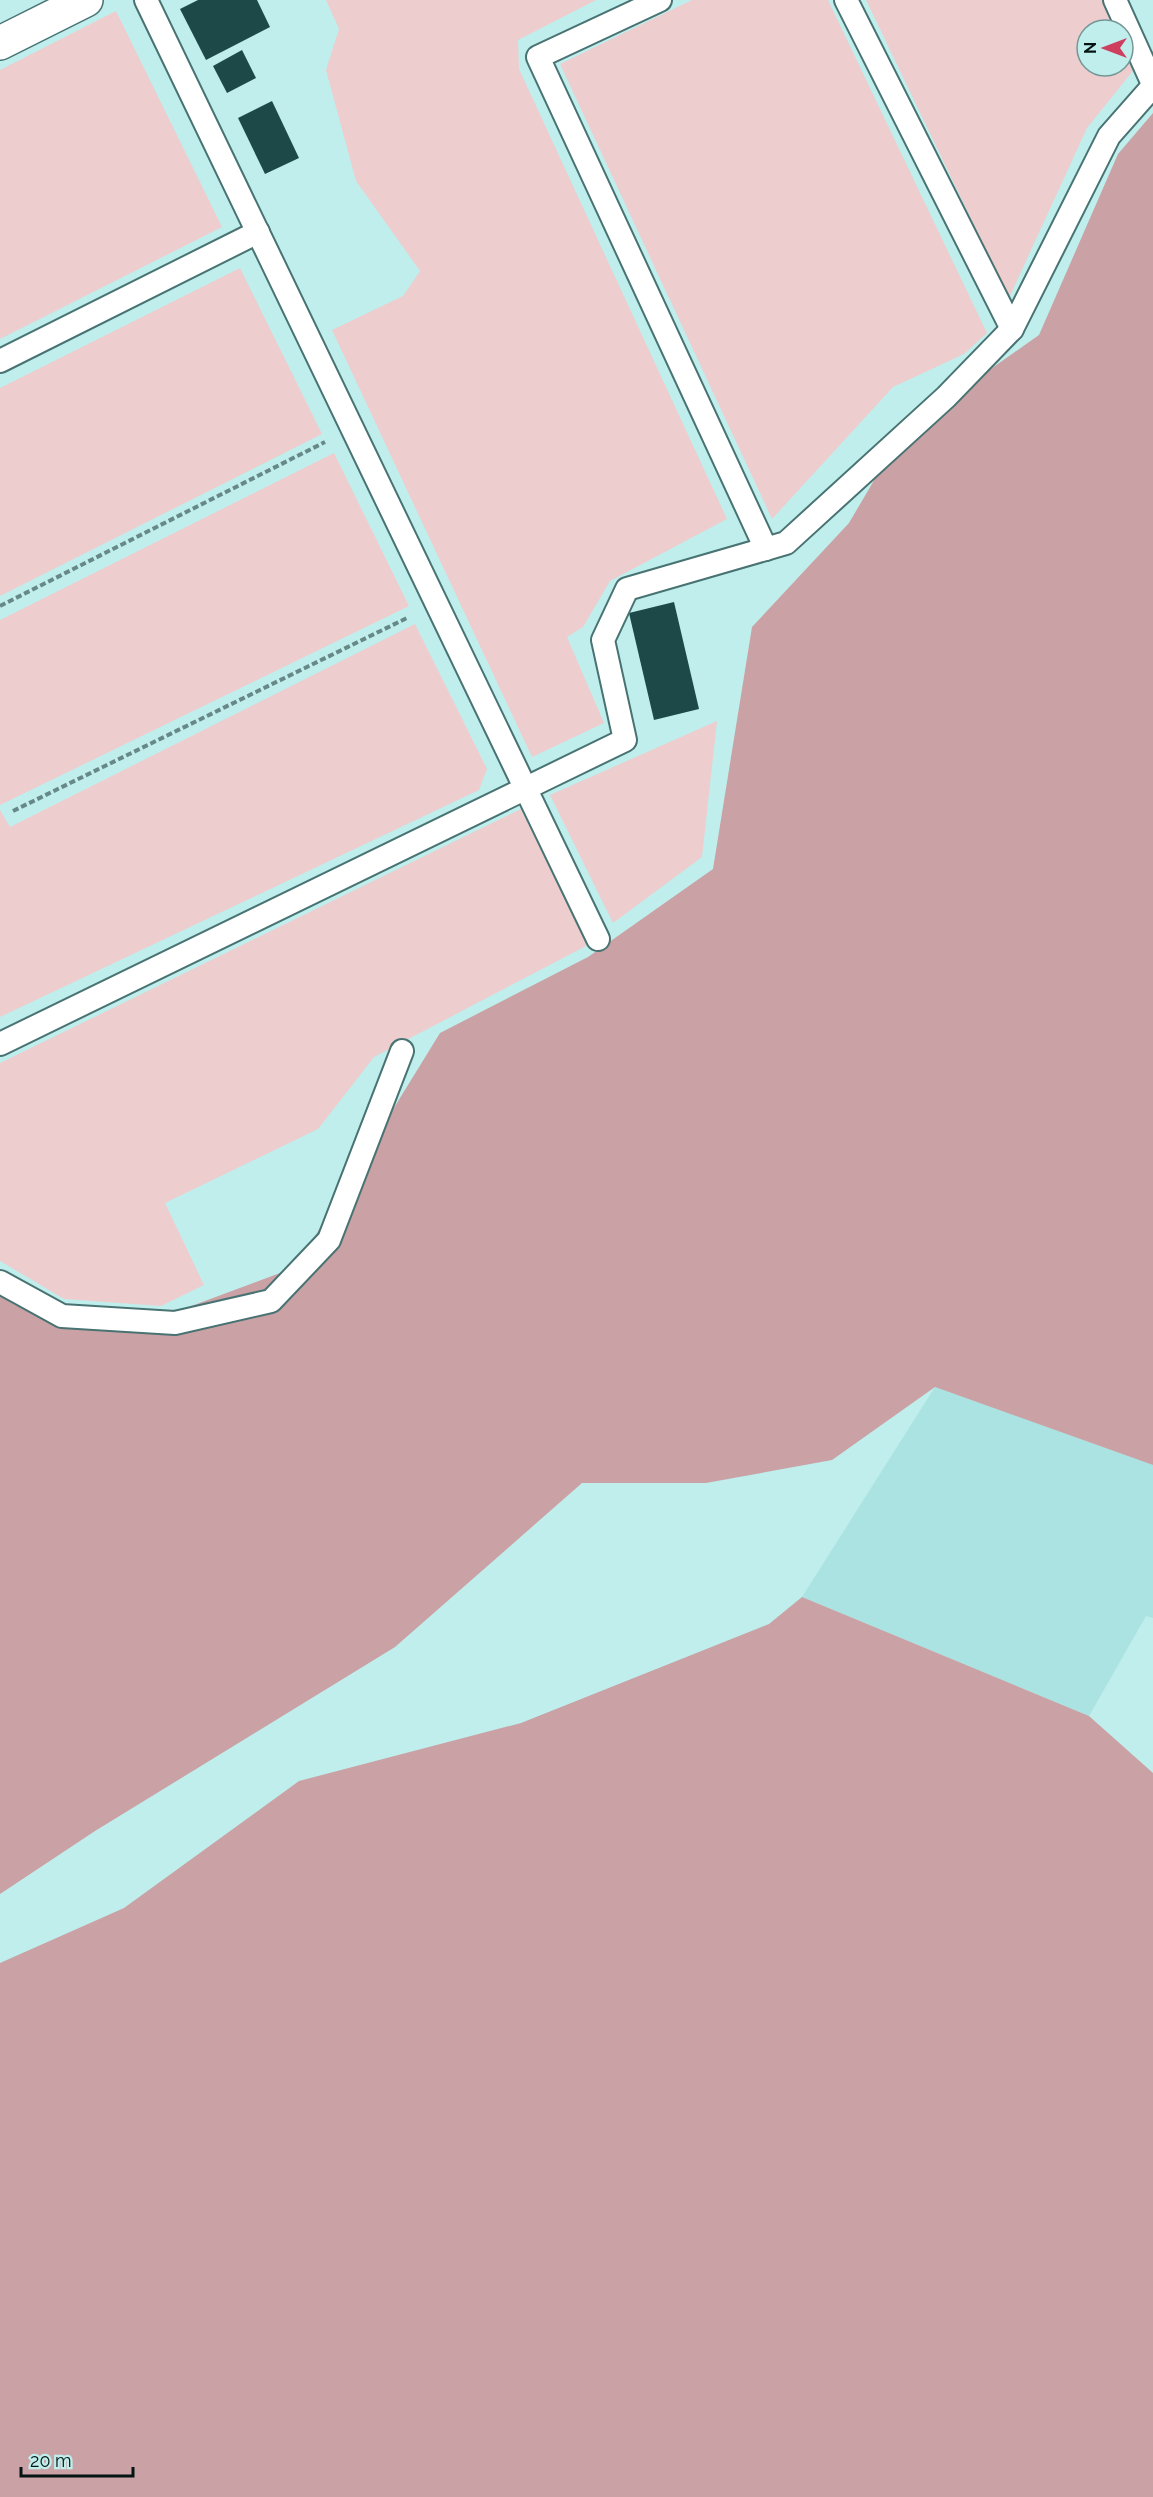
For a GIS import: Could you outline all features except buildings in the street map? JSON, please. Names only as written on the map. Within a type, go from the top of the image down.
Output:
[{"type":"street","points":[[0,43],[86,0]]},
{"type":"lane","points":[[146,0],[598,939]]},
{"type":"lane","points":[[660,0],[538,57],[766,549]]},
{"type":"lane","points":[[846,0],[1012,329]]},
{"type":"lane","points":[[0,1044],[625,740],[603,640],[627,588],[786,543],[946,397],[1012,329],[1109,135],[1153,85],[1115,0]]},
{"type":"lane","points":[[0,361],[258,232]]},
{"type":"lane","points":[[0,1282],[62,1316],[175,1323],[271,1301],[329,1240],[402,1051]]},
{"type":"path","points":[[0,606],[352,429]]},
{"type":"path","points":[[13,811],[436,603]]},
{"type":"shaded area","points":[[326,0],[596,0],[518,40],[519,69],[727,519],[610,581],[583,627],[567,637],[604,723],[532,757],[332,330],[403,296],[420,271],[356,181],[326,70],[339,29]]},
{"type":"shaded area","points":[[692,0],[828,0],[987,333],[964,354],[893,387],[772,519],[560,64]]},
{"type":"shaded area","points":[[866,0],[1102,0],[1111,18],[1075,18],[1075,78],[1127,78],[1087,128],[1009,298]]},
{"type":"shaded area","points":[[116,11],[222,227],[0,339],[0,70]]},
{"type":"shaded area","points":[[1153,113],[1153,1465],[935,1387],[832,1460],[706,1483],[582,1483],[395,1647],[95,1831],[0,1894],[0,1296],[17,1306],[143,1324],[296,1267],[440,1033],[588,957],[713,869],[752,627],[849,523],[903,431],[1039,335],[1118,154]]},
{"type":"shaded area","points":[[240,268],[322,434],[0,596],[0,388]]},
{"type":"shaded area","points":[[334,453],[409,606],[0,805],[0,620]]},
{"type":"shaded area","points":[[415,624],[487,769],[479,790],[0,1017],[0,810],[10,827]]},
{"type":"shaded area","points":[[717,721],[702,857],[613,923],[550,795]]},
{"type":"shaded area","points":[[521,809],[588,945],[374,1057],[318,1129],[165,1203],[204,1285],[161,1306],[64,1299],[0,1261],[0,1063]]},
{"type":"shaded area","points":[[935,1387],[1153,1465],[1153,1618],[1146,1616],[1089,1716],[802,1597]]},
{"type":"shaded area","points":[[802,1597],[1089,1716],[1153,1773],[1153,2497],[0,2497],[0,1963],[124,1908],[299,1781],[521,1723],[769,1624]]}]
